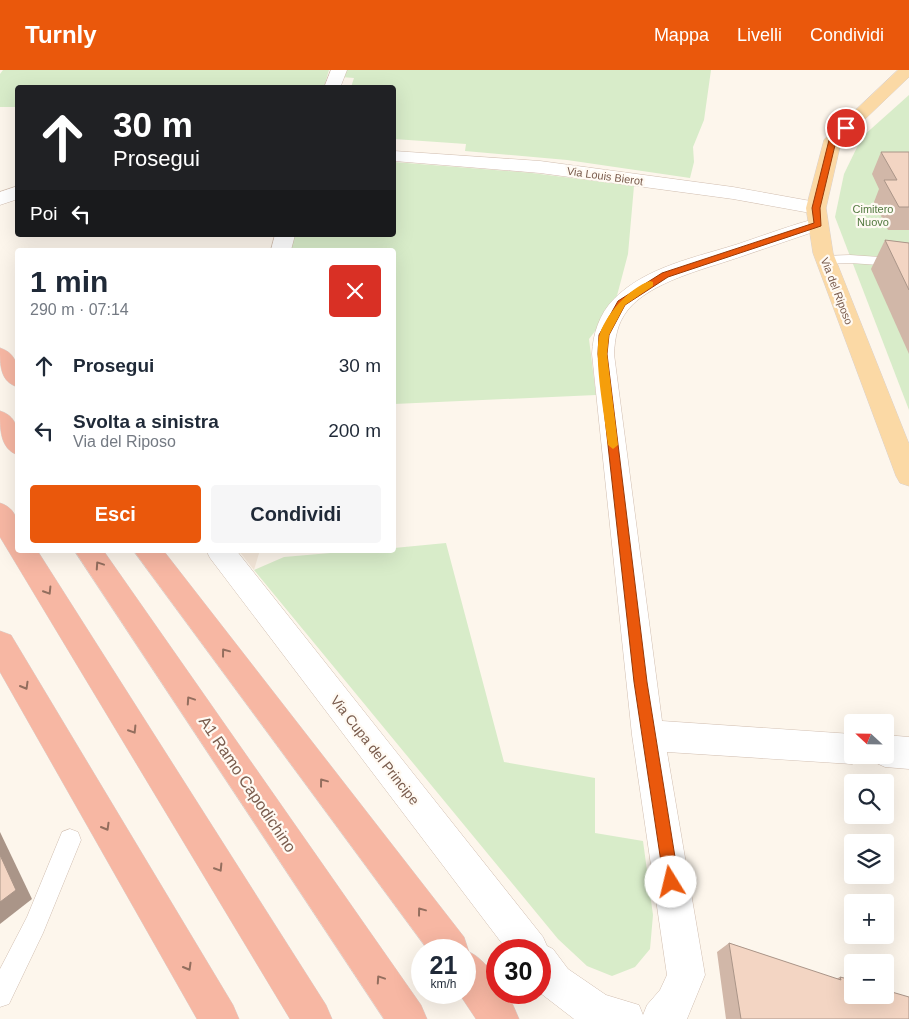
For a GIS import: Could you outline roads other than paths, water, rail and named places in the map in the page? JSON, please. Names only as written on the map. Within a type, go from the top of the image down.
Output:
[{"type":"highway","points":[[0,356],[15,375]]},
{"type":"highway","points":[[0,420],[15,442]]},
{"type":"highway","points":[[0,514],[15,537]]},
{"type":"highway","points":[[24,553],[312,1019]]},
{"type":"highway","name":"A1 Ramo Capodichino","points":[[90,553],[407,1019]]},
{"type":"highway","points":[[149,553],[443,939]]},
{"type":"highway","points":[[0,644],[219,1019]]},
{"type":"highway","points":[[476,985],[499,1019]]},
{"type":"main road","name":"Via del Riposo","points":[[907,70],[833,140],[817,216],[825,260],[909,476]]},
{"type":"street","points":[[333,85],[339,70]]},
{"type":"street","name":"Via Louis Bierot","points":[[396,156],[540,166],[733,193],[817,216]]},
{"type":"street","points":[[0,199],[15,193]]},
{"type":"street","points":[[661,1019],[674,1004],[686,975],[648,735],[603,354],[604,335],[622,304],[665,275],[817,216]]},
{"type":"street","name":"Via Cupa del Principe","points":[[222,553],[521,939]]},
{"type":"street","points":[[648,735],[844,748]]},
{"type":"street","points":[[894,752],[909,753]]},
{"type":"street","points":[[551,977],[555,982],[598,1013],[625,1019]]},
{"type":"lane","points":[[825,260],[850,259],[909,263]]},
{"type":"lane","points":[[0,995],[35,925],[70,840]]},
{"type":"park label","name":"Cimitero Nuovo","points":[[873,215]]}]
